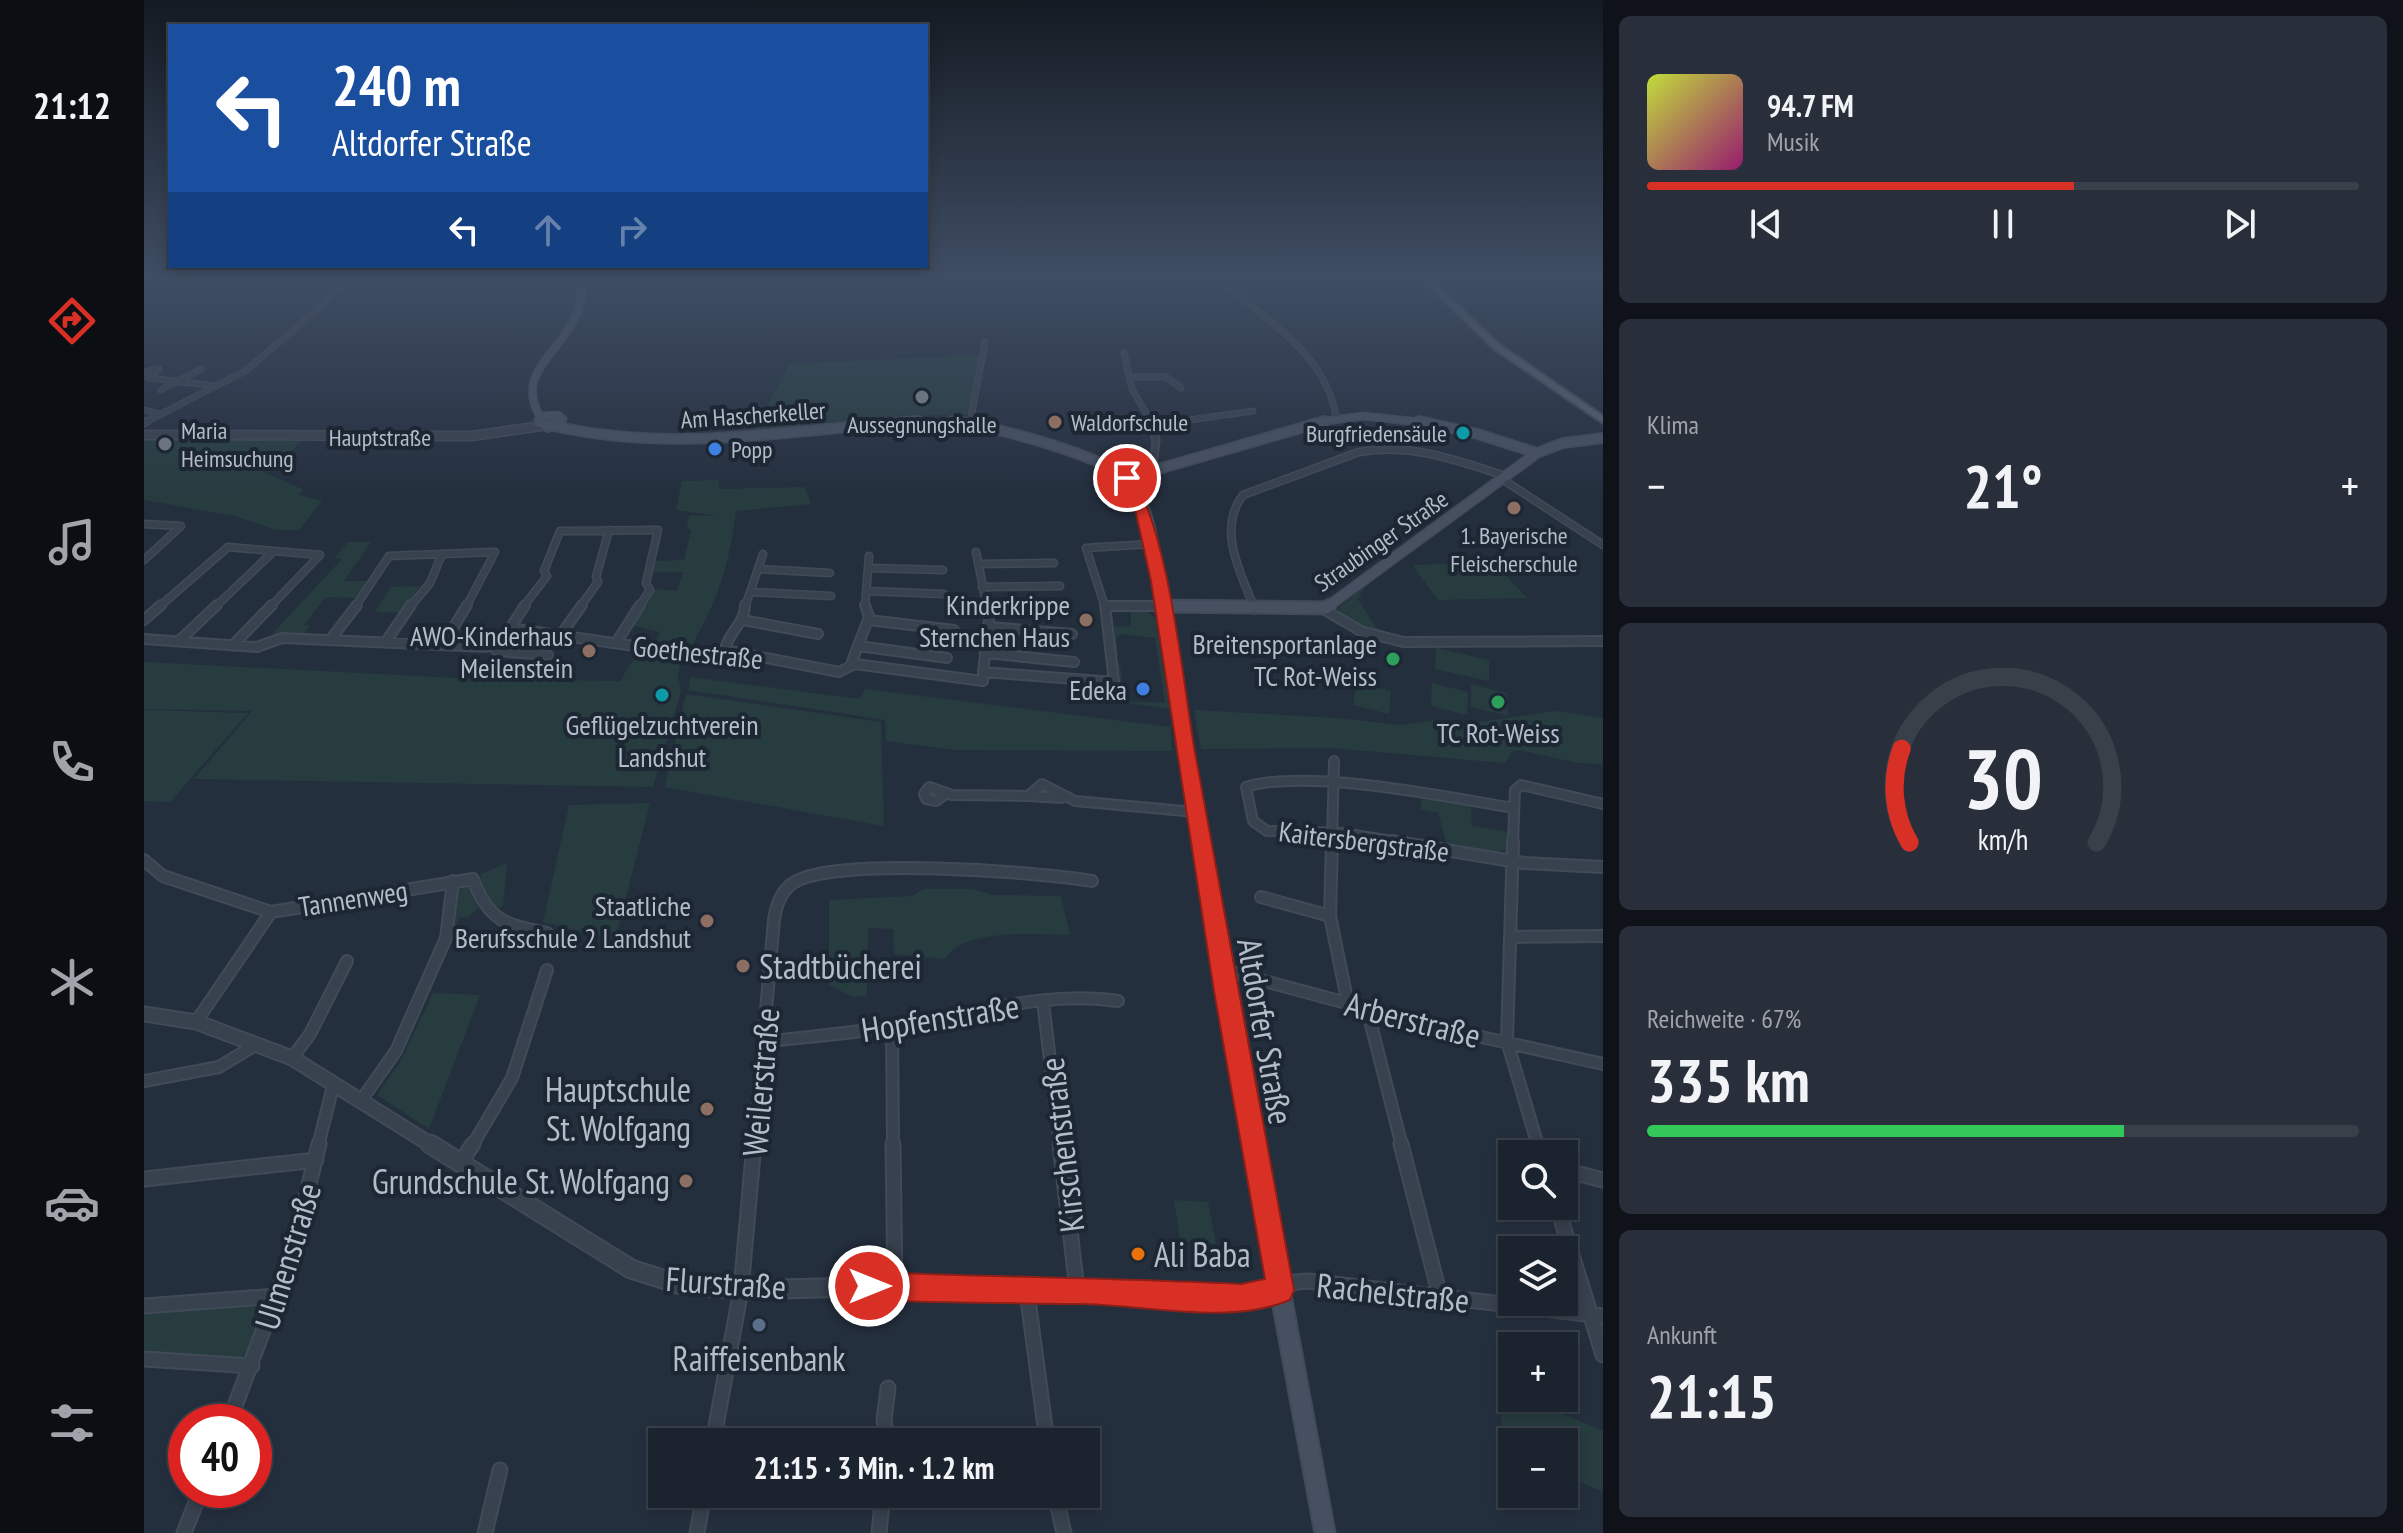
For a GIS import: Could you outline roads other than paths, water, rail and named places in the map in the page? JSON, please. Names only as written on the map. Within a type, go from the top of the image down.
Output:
[{"type":"main road","points":[[542,420],[528,392],[530,384],[555,351]]},
{"type":"main road","points":[[1502,351],[1603,420]]},
{"type":"main road","name":"Am Hascherkeller","points":[[542,420],[561,416],[557,424],[570,429],[641,439],[734,440],[914,422],[970,423],[1076,455],[1130,479]]},
{"type":"main road","points":[[1130,479],[1336,418],[1376,416],[1408,419],[1478,434],[1537,453]]},
{"type":"main road","name":"Straubinger Straße","points":[[1163,606],[1323,609],[1363,585],[1537,453],[1563,443],[1603,438]]},
{"type":"main road","points":[[1130,479],[1150,471]]},
{"type":"main road","points":[[1130,479],[1150,541]]},
{"type":"main road","name":"Altdorfer Straße","points":[[1150,541],[1195,812],[1325,1533]]},
{"type":"street","points":[[144,423],[217,386],[268,351]]},
{"type":"street","points":[[970,423],[983,351]]},
{"type":"street","points":[[1299,351],[1334,393],[1336,418]]},
{"type":"street","points":[[1124,353],[1131,368],[1134,392],[1156,425],[1150,471]]},
{"type":"street","points":[[144,372],[159,369],[147,378]]},
{"type":"street","points":[[161,390],[201,369]]},
{"type":"street","points":[[1130,377],[1166,377],[1181,388]]},
{"type":"street","points":[[147,378],[217,386]]},
{"type":"street","points":[[144,410],[160,415]]},
{"type":"street","points":[[1156,425],[1253,411]]},
{"type":"street","name":"Hauptstraße","points":[[144,435],[484,436],[520,431],[542,420]]},
{"type":"street","points":[[1255,609],[1230,528],[1231,510],[1243,495],[1359,452],[1378,448],[1409,450],[1503,477],[1603,545]]},
{"type":"street","points":[[144,524],[181,526],[144,560]]},
{"type":"street","points":[[560,636],[598,582],[596,577],[609,530]]},
{"type":"street","points":[[492,646],[509,630],[510,624],[547,576],[544,571],[560,531],[658,530],[646,583],[650,590],[616,643]]},
{"type":"street","points":[[1150,541],[1086,548],[1105,606],[1163,606]]},
{"type":"street","points":[[144,620],[228,547],[320,555],[232,646]]},
{"type":"street","points":[[179,641],[274,551]]},
{"type":"street","points":[[330,640],[367,587],[377,581],[389,556],[495,552],[484,585],[474,592],[443,645]]},
{"type":"street","points":[[976,552],[984,603],[990,611],[983,672]]},
{"type":"street","points":[[385,643],[430,583],[442,554]]},
{"type":"street","points":[[725,651],[725,645],[743,620],[763,554]]},
{"type":"street","points":[[851,664],[868,620],[866,591],[869,556]]},
{"type":"street","points":[[978,564],[1054,563]]},
{"type":"street","points":[[868,568],[943,570]]},
{"type":"street","points":[[758,569],[830,573]]},
{"type":"street","points":[[982,587],[1060,586]]},
{"type":"street","points":[[866,591],[944,594]]},
{"type":"street","points":[[750,592],[831,596]]},
{"type":"street","name":"Goethestraße","points":[[509,630],[711,657],[725,651],[839,672],[847,670],[851,664],[983,681],[983,672],[1114,682],[1105,606]]},
{"type":"street","points":[[1323,609],[1361,631],[1403,642],[1603,641]]},
{"type":"street","points":[[743,620],[818,634]]},
{"type":"street","points":[[868,620],[954,630]]},
{"type":"street","points":[[990,627],[1072,634]]},
{"type":"street","points":[[144,639],[260,647],[281,638],[492,646],[497,651],[548,655]]},
{"type":"street","points":[[859,646],[947,658]]},
{"type":"street","points":[[985,653],[1074,662]]},
{"type":"street","points":[[1334,761],[1330,916],[1348,1004]]},
{"type":"street","name":"Kaitersbergstraße","points":[[1335,784],[1260,782],[1246,787],[1253,821],[1267,831],[1333,833],[1514,861],[1603,867]]},
{"type":"street","points":[[946,794],[1028,796],[1032,788],[1042,784],[1051,787],[1061,798],[1195,812]]},
{"type":"street","points":[[1335,784],[1514,808]]},
{"type":"street","points":[[1537,1140],[1507,1041],[1515,790],[1521,785],[1603,804]]},
{"type":"street","name":"Tannenweg","points":[[144,860],[177,881],[271,912],[453,881]]},
{"type":"street","name":"Weilerstraße","points":[[716,1428],[741,1290],[775,913],[786,890],[798,881],[822,874],[974,870],[1071,876],[1092,881]]},
{"type":"street","points":[[360,1102],[396,1051],[441,950],[453,881],[473,879],[483,908],[494,918],[547,933]]},
{"type":"street","points":[[1261,897],[1330,916]]},
{"type":"street","points":[[196,1022],[271,912]]},
{"type":"street","points":[[1511,937],[1603,936]]},
{"type":"street","points":[[292,1058],[310,1034],[347,961]]},
{"type":"street","points":[[461,1163],[497,1107],[517,1066],[529,1016],[547,970]]},
{"type":"street","name":"Arberstraße","points":[[1223,970],[1367,1009],[1603,1064]]},
{"type":"street","name":"Hopfenstraße","points":[[763,1042],[892,1027],[1043,1001],[1099,996],[1118,1001]]},
{"type":"street","name":"Kirschenstraße","points":[[1043,1001],[1077,1290]]},
{"type":"street","points":[[1367,1009],[1440,1296]]},
{"type":"street","name":"Flurstraße","points":[[144,1014],[196,1022],[292,1058],[631,1269],[678,1284],[741,1290],[895,1286],[1241,1298],[1281,1290]]},
{"type":"street","points":[[892,1027],[895,1286]]},
{"type":"street","points":[[144,1081],[203,1073],[232,1061],[257,1043]]},
{"type":"street","name":"Ulmenstraße","points":[[236,1404],[278,1296],[333,1086]]},
{"type":"street","points":[[144,1179],[316,1160]]},
{"type":"street","points":[[1578,1174],[1603,1180]]},
{"type":"street","points":[[1562,1220],[1596,1315],[1603,1355]]},
{"type":"street","name":"Rachelstraße","points":[[1281,1290],[1295,1282],[1308,1281],[1596,1315]]},
{"type":"street","points":[[1027,1292],[1045,1428]]},
{"type":"street","points":[[144,1306],[278,1296]]},
{"type":"street","points":[[144,1359],[252,1366]]},
{"type":"street","points":[[885,1428],[888,1388]]},
{"type":"street","points":[[485,1533],[500,1470]]},
{"type":"street","points":[[184,1533],[194,1508]]},
{"type":"street","points":[[697,1533],[701,1508]]},
{"type":"street","points":[[879,1533],[882,1508]]},
{"type":"street","points":[[1058,1508],[1064,1533]]},
{"type":"place","name":"Aussegnungshalle","points":[[922,397]]},
{"type":"place","name":"Waldorfschule","points":[[1055,422]]},
{"type":"place","name":"Burgfriedensäule","points":[[1463,433]]},
{"type":"place","name":"Maria Heimsuchung","points":[[165,444]]},
{"type":"place","name":"Popp","points":[[715,449]]},
{"type":"place","name":"1. Bayerische Fleischerschule","points":[[1514,508]]},
{"type":"place","name":"Kinderkrippe Sternchen Haus","points":[[1086,620]]},
{"type":"place","name":"AWO-Kinderhaus Meilenstein","points":[[589,651]]},
{"type":"place","name":"Breitensportanlage TC Rot-Weiss","points":[[1393,659]]},
{"type":"place","name":"Edeka","points":[[1143,689]]},
{"type":"place","name":"Geflügelzuchtverein Landshut","points":[[662,695]]},
{"type":"place","name":"TC Rot-Weiss","points":[[1498,702]]},
{"type":"place","name":"Staatliche Berufsschule 2 Landshut","points":[[707,921]]},
{"type":"place","name":"Stadtbücherei","points":[[743,966]]},
{"type":"place","name":"Hauptschule St. Wolfgang","points":[[707,1109]]},
{"type":"place","name":"Grundschule St. Wolfgang","points":[[686,1181]]},
{"type":"place","name":"Ali Baba","points":[[1138,1254]]},
{"type":"place","name":"Raiffeisenbank","points":[[759,1325]]}]
